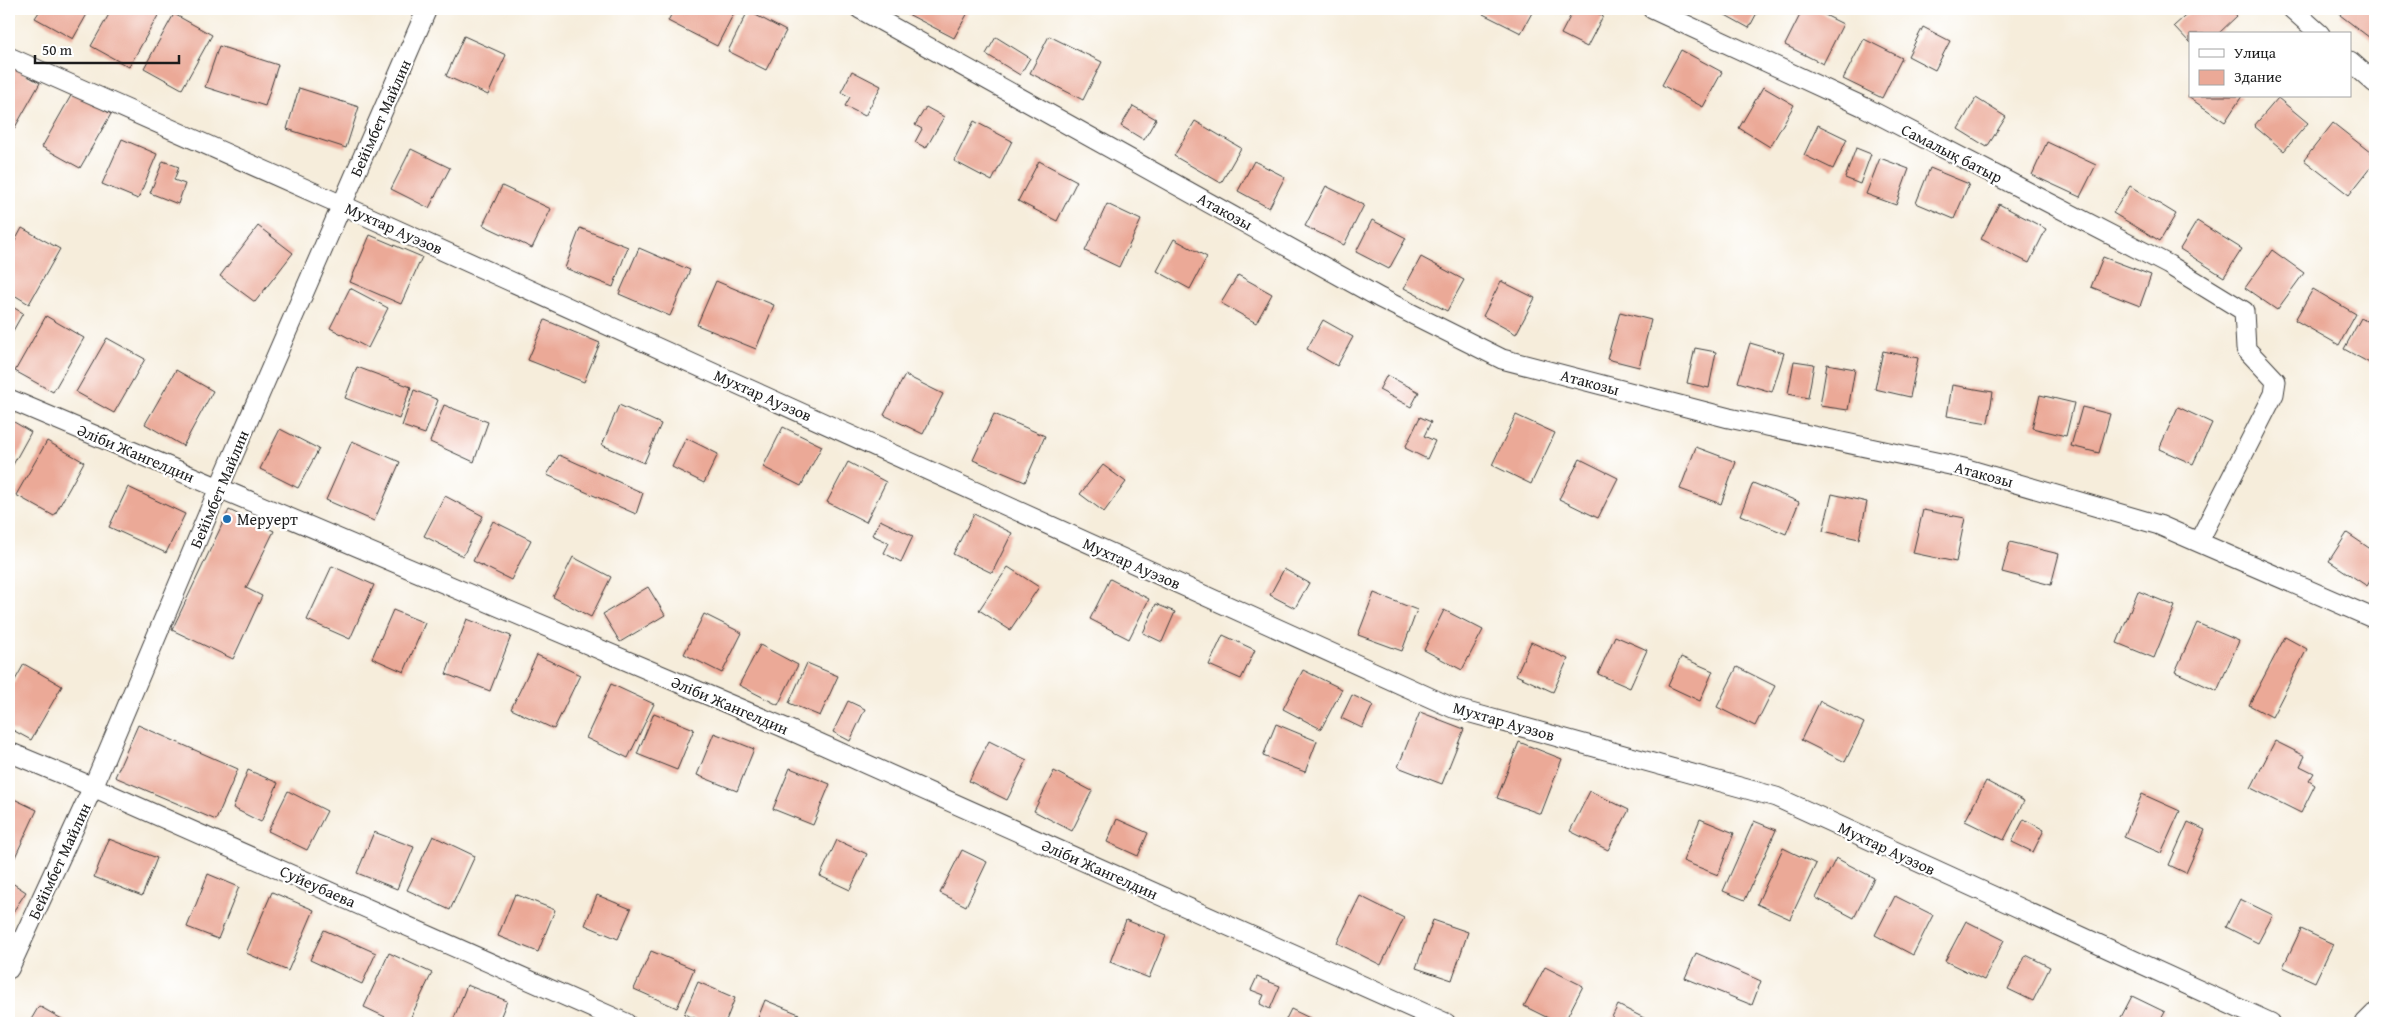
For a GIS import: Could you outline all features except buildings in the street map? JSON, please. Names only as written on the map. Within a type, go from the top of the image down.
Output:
[{"type":"street","name":"Бейімбет Майлин","points":[[9,969],[93,787],[219,488],[427,9]]},
{"type":"street","name":"Атакозы","points":[[860,9],[1380,298],[1502,359],[1729,418],[1964,468],[2159,525],[2375,619]]},
{"type":"street","name":"Самалық батыр","points":[[1652,9],[1864,107],[2160,260],[2244,311],[2246,348],[2276,382],[2274,394],[2199,541]]},
{"type":"street","points":[[2292,9],[2318,32]]},
{"type":"street","name":"Мухтар Ауэзов","points":[[9,57],[342,205],[1453,708],[1776,797],[2271,1023]]},
{"type":"street","points":[[2352,63],[2375,83]]},
{"type":"street","name":"Әліби Жангелдин","points":[[9,399],[784,727],[1446,1023]]},
{"type":"street","name":"Суйеубаева","points":[[9,752],[93,787],[626,1023]]},
{"type":"street","points":[[2365,1023],[2375,1014]]},
{"type":"place","name":"Меруерт","points":[[227,519]]}]
